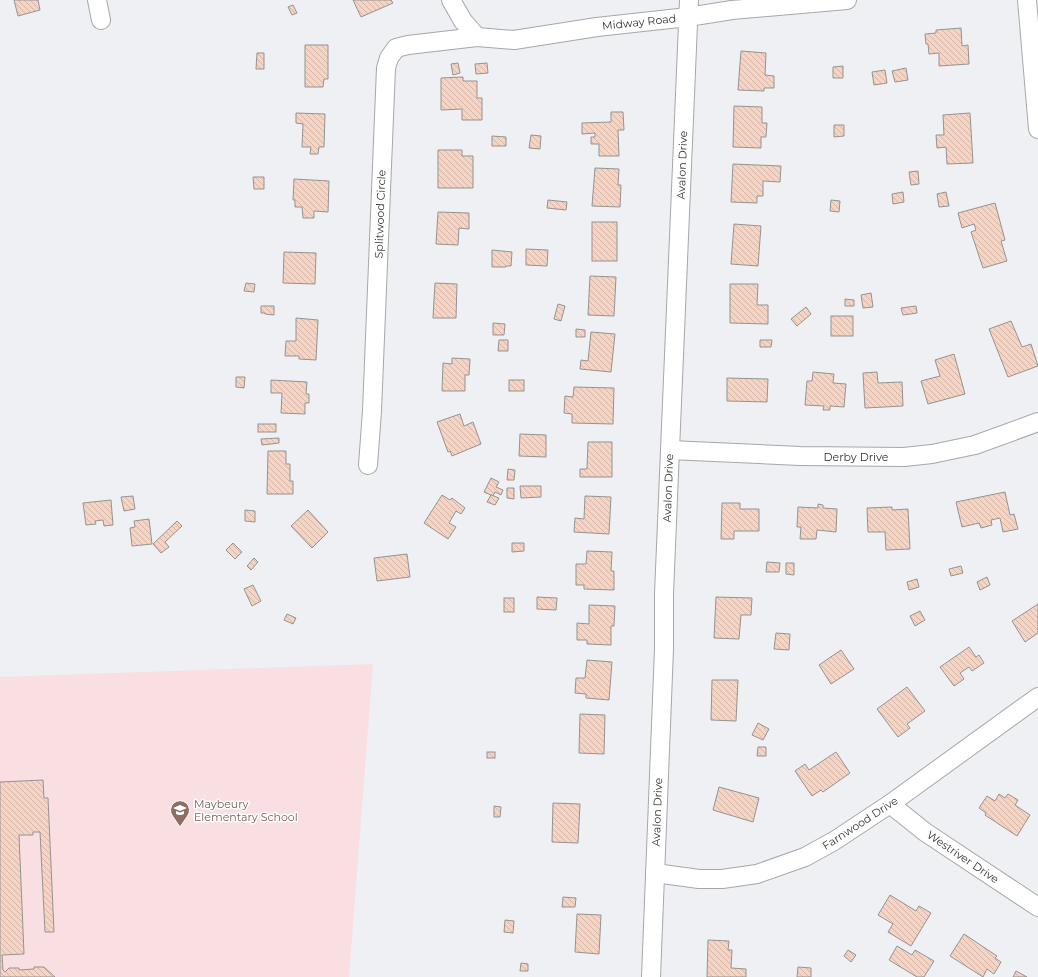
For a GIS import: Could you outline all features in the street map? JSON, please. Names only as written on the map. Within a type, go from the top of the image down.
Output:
[{"type":"street","points":[[97,0],[101,20]]},
{"type":"street","points":[[451,0],[463,21],[477,37]]},
{"type":"street","name":"Midway Road","points":[[477,37],[514,40],[597,27],[689,8],[732,10],[847,0]]},
{"type":"street","points":[[1027,0],[1038,129]]},
{"type":"street","name":"Avalon Drive","points":[[651,977],[664,649],[664,594],[689,8]]},
{"type":"street","name":"Splitwood Circle","points":[[368,465],[372,411],[386,68],[389,58],[396,48],[408,45],[477,37]]},
{"type":"street","name":"Derby Drive","points":[[670,450],[800,456],[904,457],[932,454],[975,445],[1038,422]]},
{"type":"street","name":"Farnwood Drive","points":[[655,873],[700,879],[722,879],[757,874],[805,857],[834,841],[890,804],[1038,697]]},
{"type":"street","name":"Westriver Drive","points":[[890,804],[925,832],[1038,907]]},
{"type":"shaded area","name":"Maybeury Elementary School","points":[[373,664],[349,977],[0,977],[0,677]]},
{"type":"building","points":[[14,0],[38,0],[40,10],[18,16]]},
{"type":"building","points":[[353,0],[391,0],[393,3],[361,17]]},
{"type":"building","points":[[293,5],[297,13],[292,15],[288,7]]},
{"type":"building","points":[[961,28],[962,46],[968,45],[969,64],[939,66],[939,53],[929,54],[925,34],[936,33],[936,30]]},
{"type":"building","points":[[305,45],[328,45],[328,79],[324,79],[323,87],[305,87]]},
{"type":"building","points":[[741,51],[766,53],[765,75],[774,76],[774,88],[764,88],[764,91],[738,90]]},
{"type":"building","points":[[257,53],[264,53],[264,69],[256,69]]},
{"type":"building","points":[[458,63],[460,73],[453,75],[451,64]]},
{"type":"building","points":[[487,63],[488,73],[476,74],[475,64]]},
{"type":"building","points":[[843,66],[843,78],[833,78],[833,67]]},
{"type":"building","points":[[906,68],[908,80],[895,82],[892,71]]},
{"type":"building","points":[[885,70],[887,83],[874,85],[872,72]]},
{"type":"building","points":[[463,77],[463,81],[477,81],[477,98],[482,98],[482,120],[462,120],[462,109],[441,110],[441,78]]},
{"type":"building","points":[[734,106],[762,107],[762,123],[767,123],[766,137],[761,137],[761,148],[733,147]]},
{"type":"building","points":[[611,112],[623,112],[624,130],[618,130],[619,156],[599,156],[599,144],[591,144],[591,137],[595,137],[595,133],[582,134],[582,123],[611,122]]},
{"type":"building","points":[[296,113],[325,114],[324,147],[319,147],[318,154],[310,154],[311,147],[302,147],[303,124],[296,123]]},
{"type":"building","points":[[970,113],[973,163],[947,164],[946,147],[937,148],[936,135],[944,135],[943,115]]},
{"type":"building","points":[[834,125],[844,125],[844,136],[834,137]]},
{"type":"building","points":[[531,135],[541,136],[540,149],[529,148]]},
{"type":"building","points":[[492,136],[506,137],[506,146],[492,146]]},
{"type":"building","points":[[438,150],[462,150],[462,156],[473,156],[473,188],[438,188]]},
{"type":"building","points":[[733,164],[781,166],[780,182],[763,181],[763,196],[757,196],[757,203],[731,202]]},
{"type":"building","points":[[595,168],[619,169],[618,185],[621,185],[620,207],[592,206]]},
{"type":"building","points":[[918,171],[919,184],[911,185],[909,172]]},
{"type":"building","points":[[253,177],[264,177],[264,189],[254,189]]},
{"type":"building","points":[[294,179],[329,181],[328,212],[314,211],[314,218],[303,218],[302,207],[295,207],[295,200],[293,200]]},
{"type":"building","points":[[903,192],[904,202],[893,204],[892,194]]},
{"type":"building","points":[[946,192],[949,206],[939,207],[937,194]]},
{"type":"building","points":[[548,200],[567,202],[566,210],[547,208]]},
{"type":"building","points":[[831,200],[840,201],[839,212],[830,211]]},
{"type":"building","points":[[995,203],[1005,240],[1001,241],[1007,261],[983,268],[971,232],[976,230],[974,224],[962,228],[958,213]]},
{"type":"building","points":[[438,212],[469,213],[469,229],[459,228],[458,245],[436,244]]},
{"type":"building","points":[[592,222],[617,222],[617,261],[592,261]]},
{"type":"building","points":[[734,224],[761,226],[758,266],[731,264]]},
{"type":"building","points":[[526,249],[548,250],[547,266],[526,265]]},
{"type":"building","points":[[492,250],[512,252],[511,266],[492,267]]},
{"type":"building","points":[[284,252],[316,253],[315,284],[283,283]]},
{"type":"building","points":[[590,276],[616,277],[614,316],[588,315]]},
{"type":"building","points":[[246,283],[255,284],[254,292],[244,291]]},
{"type":"building","points":[[435,283],[457,284],[456,318],[433,318]]},
{"type":"building","points":[[730,284],[758,284],[757,305],[768,305],[768,324],[730,323]]},
{"type":"building","points":[[871,293],[873,307],[863,308],[861,295]]},
{"type":"building","points":[[845,299],[854,300],[854,306],[845,306]]},
{"type":"building","points":[[558,304],[565,306],[561,321],[554,319]]},
{"type":"building","points":[[261,306],[274,306],[274,315],[261,313]]},
{"type":"building","points":[[916,306],[917,313],[903,315],[901,308]]},
{"type":"building","points":[[806,307],[811,314],[797,326],[791,319]]},
{"type":"building","points":[[831,316],[853,316],[853,336],[831,336]]},
{"type":"building","points":[[296,318],[318,320],[316,360],[299,359],[299,356],[285,356],[286,341],[296,341]]},
{"type":"building","points":[[1011,321],[1022,347],[1031,344],[1038,366],[1008,377],[989,329]]},
{"type":"building","points":[[493,323],[505,324],[504,335],[493,335]]},
{"type":"building","points":[[576,329],[585,330],[585,337],[576,337]]},
{"type":"building","points":[[591,332],[615,334],[611,372],[580,369],[581,360],[588,361]]},
{"type":"building","points":[[499,340],[508,340],[508,351],[498,351]]},
{"type":"building","points":[[760,340],[772,340],[771,347],[760,347]]},
{"type":"building","points":[[954,354],[965,394],[928,404],[921,381],[940,376],[935,360]]},
{"type":"building","points":[[452,358],[470,359],[469,375],[465,375],[465,391],[442,391],[443,363],[452,364]]},
{"type":"building","points":[[813,372],[834,374],[833,383],[846,384],[844,407],[830,406],[830,410],[823,410],[824,406],[805,405],[807,381],[812,381]]},
{"type":"building","points":[[877,372],[878,383],[902,382],[903,406],[865,408],[863,373]]},
{"type":"building","points":[[236,377],[245,377],[244,388],[236,387]]},
{"type":"building","points":[[727,378],[768,379],[767,402],[727,401]]},
{"type":"building","points":[[271,380],[307,382],[306,394],[309,394],[309,403],[305,403],[305,414],[281,413],[282,393],[271,393]]},
{"type":"building","points":[[509,380],[524,380],[524,391],[509,391]]},
{"type":"building","points":[[574,387],[614,388],[613,424],[572,423],[572,414],[564,413],[565,396],[573,397]]},
{"type":"building","points":[[460,414],[464,426],[473,422],[481,444],[452,456],[450,451],[448,452],[437,422]]},
{"type":"building","points":[[258,424],[276,424],[276,432],[258,432]]},
{"type":"building","points":[[520,434],[546,435],[546,457],[519,456]]},
{"type":"building","points":[[279,438],[279,443],[262,445],[261,439]]},
{"type":"building","points":[[588,442],[612,442],[612,477],[580,477],[580,469],[587,469]]},
{"type":"building","points":[[268,451],[286,451],[286,464],[290,464],[290,481],[293,481],[293,494],[267,494]]},
{"type":"building","points":[[508,469],[515,470],[514,480],[507,480]]},
{"type":"building","points":[[491,478],[499,482],[496,487],[503,490],[501,495],[495,492],[493,496],[484,492]]},
{"type":"building","points":[[520,486],[541,486],[541,497],[521,498]]},
{"type":"building","points":[[507,488],[514,488],[514,499],[507,498]]},
{"type":"building","points":[[1005,492],[1010,515],[1014,514],[1018,529],[1003,532],[1000,518],[991,520],[992,525],[981,528],[979,523],[962,527],[956,502]]},
{"type":"building","points":[[442,495],[450,500],[452,498],[465,508],[461,514],[456,511],[449,523],[456,527],[448,539],[424,523]]},
{"type":"building","points":[[491,495],[499,498],[495,505],[487,502]]},
{"type":"building","points":[[133,496],[135,509],[124,511],[121,497]]},
{"type":"building","points":[[585,496],[611,497],[609,534],[574,532],[575,518],[584,519]]},
{"type":"building","points":[[111,500],[113,525],[104,526],[103,520],[95,521],[96,524],[86,525],[83,503]]},
{"type":"building","points":[[722,503],[740,503],[740,509],[759,509],[759,531],[734,531],[734,539],[721,539]]},
{"type":"building","points":[[818,504],[823,505],[823,508],[837,509],[836,532],[817,530],[816,539],[800,539],[801,527],[797,527],[798,507],[818,508]]},
{"type":"building","points":[[892,507],[892,510],[908,509],[910,549],[886,550],[885,532],[868,532],[867,508]]},
{"type":"building","points":[[245,510],[255,511],[255,522],[245,521]]},
{"type":"building","points":[[308,510],[328,532],[312,548],[291,526]]},
{"type":"building","points":[[149,519],[152,544],[132,546],[130,528],[135,527],[134,521]]},
{"type":"building","points":[[177,521],[182,526],[165,542],[169,547],[161,553],[153,544]]},
{"type":"building","points":[[233,543],[242,552],[235,559],[226,550]]},
{"type":"building","points":[[512,543],[524,543],[524,551],[512,552]]},
{"type":"building","points":[[587,551],[612,552],[611,571],[614,571],[614,590],[584,589],[584,585],[576,585],[576,564],[586,564]]},
{"type":"building","points":[[407,554],[410,577],[377,581],[374,558]]},
{"type":"building","points":[[254,558],[258,562],[251,570],[247,566]]},
{"type":"building","points":[[767,562],[780,563],[779,572],[766,572]]},
{"type":"building","points":[[786,563],[794,563],[794,575],[786,574]]},
{"type":"building","points":[[961,566],[963,573],[951,576],[949,569]]},
{"type":"building","points":[[987,577],[990,585],[980,590],[977,582]]},
{"type":"building","points":[[917,579],[919,587],[909,590],[907,582]]},
{"type":"building","points":[[253,585],[261,601],[252,606],[244,589]]},
{"type":"building","points":[[537,597],[557,598],[556,610],[537,609]]},
{"type":"building","points":[[716,597],[752,598],[751,615],[741,615],[739,639],[714,638]]},
{"type":"building","points":[[504,598],[514,598],[514,612],[504,612]]},
{"type":"building","points":[[1038,604],[1038,633],[1025,642],[1012,621]]},
{"type":"building","points":[[589,605],[615,606],[614,626],[611,626],[611,645],[587,644],[587,640],[577,640],[577,623],[589,624]]},
{"type":"building","points":[[920,611],[925,620],[915,626],[910,616]]},
{"type":"building","points":[[287,614],[296,618],[293,624],[284,620]]},
{"type":"building","points":[[776,633],[790,634],[789,650],[774,649]]},
{"type":"building","points":[[969,647],[976,657],[979,655],[984,663],[972,671],[969,667],[960,673],[964,679],[954,686],[940,667]]},
{"type":"building","points":[[841,650],[854,669],[831,684],[819,665]]},
{"type":"building","points":[[587,660],[612,662],[609,700],[586,698],[586,694],[575,693],[576,678],[585,678]]},
{"type":"building","points":[[712,680],[738,680],[736,721],[711,720]]},
{"type":"building","points":[[907,687],[925,711],[907,724],[910,728],[898,737],[877,709]]},
{"type":"building","points":[[580,714],[605,715],[604,754],[579,753]]},
{"type":"building","points":[[758,723],[769,729],[763,740],[752,735]]},
{"type":"building","points":[[758,747],[766,747],[766,756],[757,756]]},
{"type":"building","points":[[487,752],[495,752],[495,758],[487,758]]},
{"type":"building","points":[[836,752],[850,773],[823,792],[821,790],[812,796],[795,771],[805,764],[809,770]]},
{"type":"building","points":[[43,780],[44,798],[48,798],[54,932],[45,932],[40,832],[33,832],[33,835],[19,835],[24,954],[2,955],[3,970],[5,972],[9,968],[19,968],[19,970],[44,967],[55,977],[0,977],[0,782]]},
{"type":"building","points":[[719,787],[759,798],[753,822],[713,810]]},
{"type":"building","points":[[999,794],[1005,798],[1008,794],[1018,800],[1015,805],[1030,815],[1017,836],[985,815],[986,813],[979,808],[987,796],[995,801]]},
{"type":"building","points":[[553,803],[580,804],[578,843],[552,842]]},
{"type":"building","points":[[494,806],[501,807],[500,817],[494,817]]},
{"type":"building","points":[[890,895],[916,911],[919,906],[931,913],[911,946],[888,932],[893,924],[878,915]]},
{"type":"building","points":[[563,897],[576,898],[575,907],[562,907]]},
{"type":"building","points":[[577,914],[601,915],[599,954],[575,952]]},
{"type":"building","points":[[505,920],[514,921],[513,933],[504,932]]},
{"type":"building","points":[[964,934],[997,956],[995,958],[1001,962],[994,974],[987,969],[983,977],[950,956]]},
{"type":"building","points":[[708,940],[729,941],[728,950],[732,950],[731,968],[746,969],[746,977],[707,977]]},
{"type":"building","points":[[897,946],[912,955],[915,950],[934,961],[924,977],[917,977],[889,960]]},
{"type":"building","points":[[848,950],[856,955],[851,962],[844,956]]},
{"type":"building","points":[[521,963],[528,964],[528,971],[520,971]]},
{"type":"building","points":[[798,967],[811,968],[811,977],[797,977]]},
{"type":"building","points":[[1016,971],[1027,977],[1013,977]]},
{"type":"place","name":"Maybeury Elementary School","points":[[180,827]]}]
